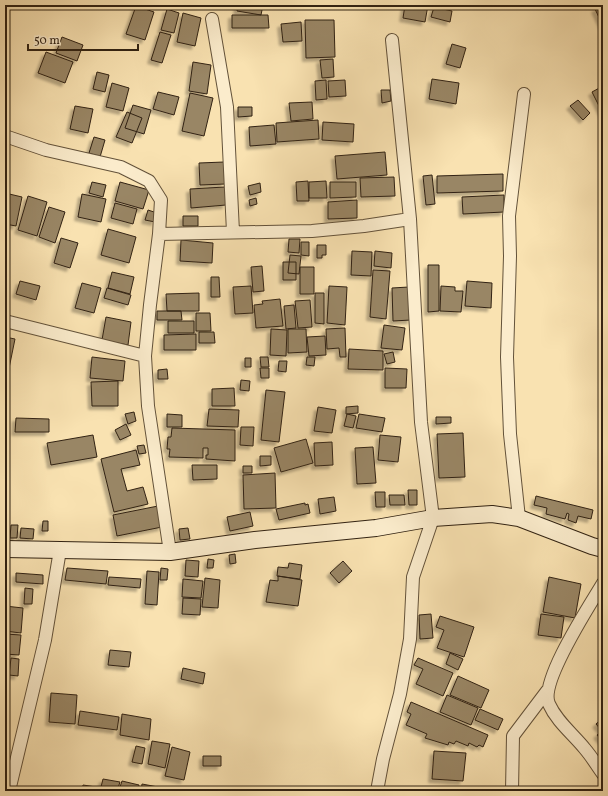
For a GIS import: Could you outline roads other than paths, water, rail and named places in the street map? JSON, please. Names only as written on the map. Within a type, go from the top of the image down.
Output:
[{"type":"street","points":[[212,19],[227,107],[233,232]]},
{"type":"street","points":[[378,791],[383,759],[400,694],[410,639],[413,577],[432,518],[420,422],[410,219],[392,40]]},
{"type":"street","points":[[519,518],[510,434],[507,357],[510,256],[509,216],[524,94]]},
{"type":"street","points":[[5,136],[46,150],[121,167],[149,181],[161,200],[159,234],[145,356],[150,421],[170,552]]},
{"type":"street","points":[[159,234],[312,231],[364,226],[410,219]]},
{"type":"street","points":[[5,321],[145,356]]},
{"type":"street","points":[[5,548],[170,552],[255,540],[376,528],[432,518],[492,514],[519,518],[592,546],[603,548]]},
{"type":"street","points":[[8,791],[10,760],[45,640],[60,550]]},
{"type":"street","points":[[512,791],[513,736],[547,691],[563,652],[603,583]]},
{"type":"street","points":[[547,691],[548,703],[558,720],[586,750],[603,774]]}]
